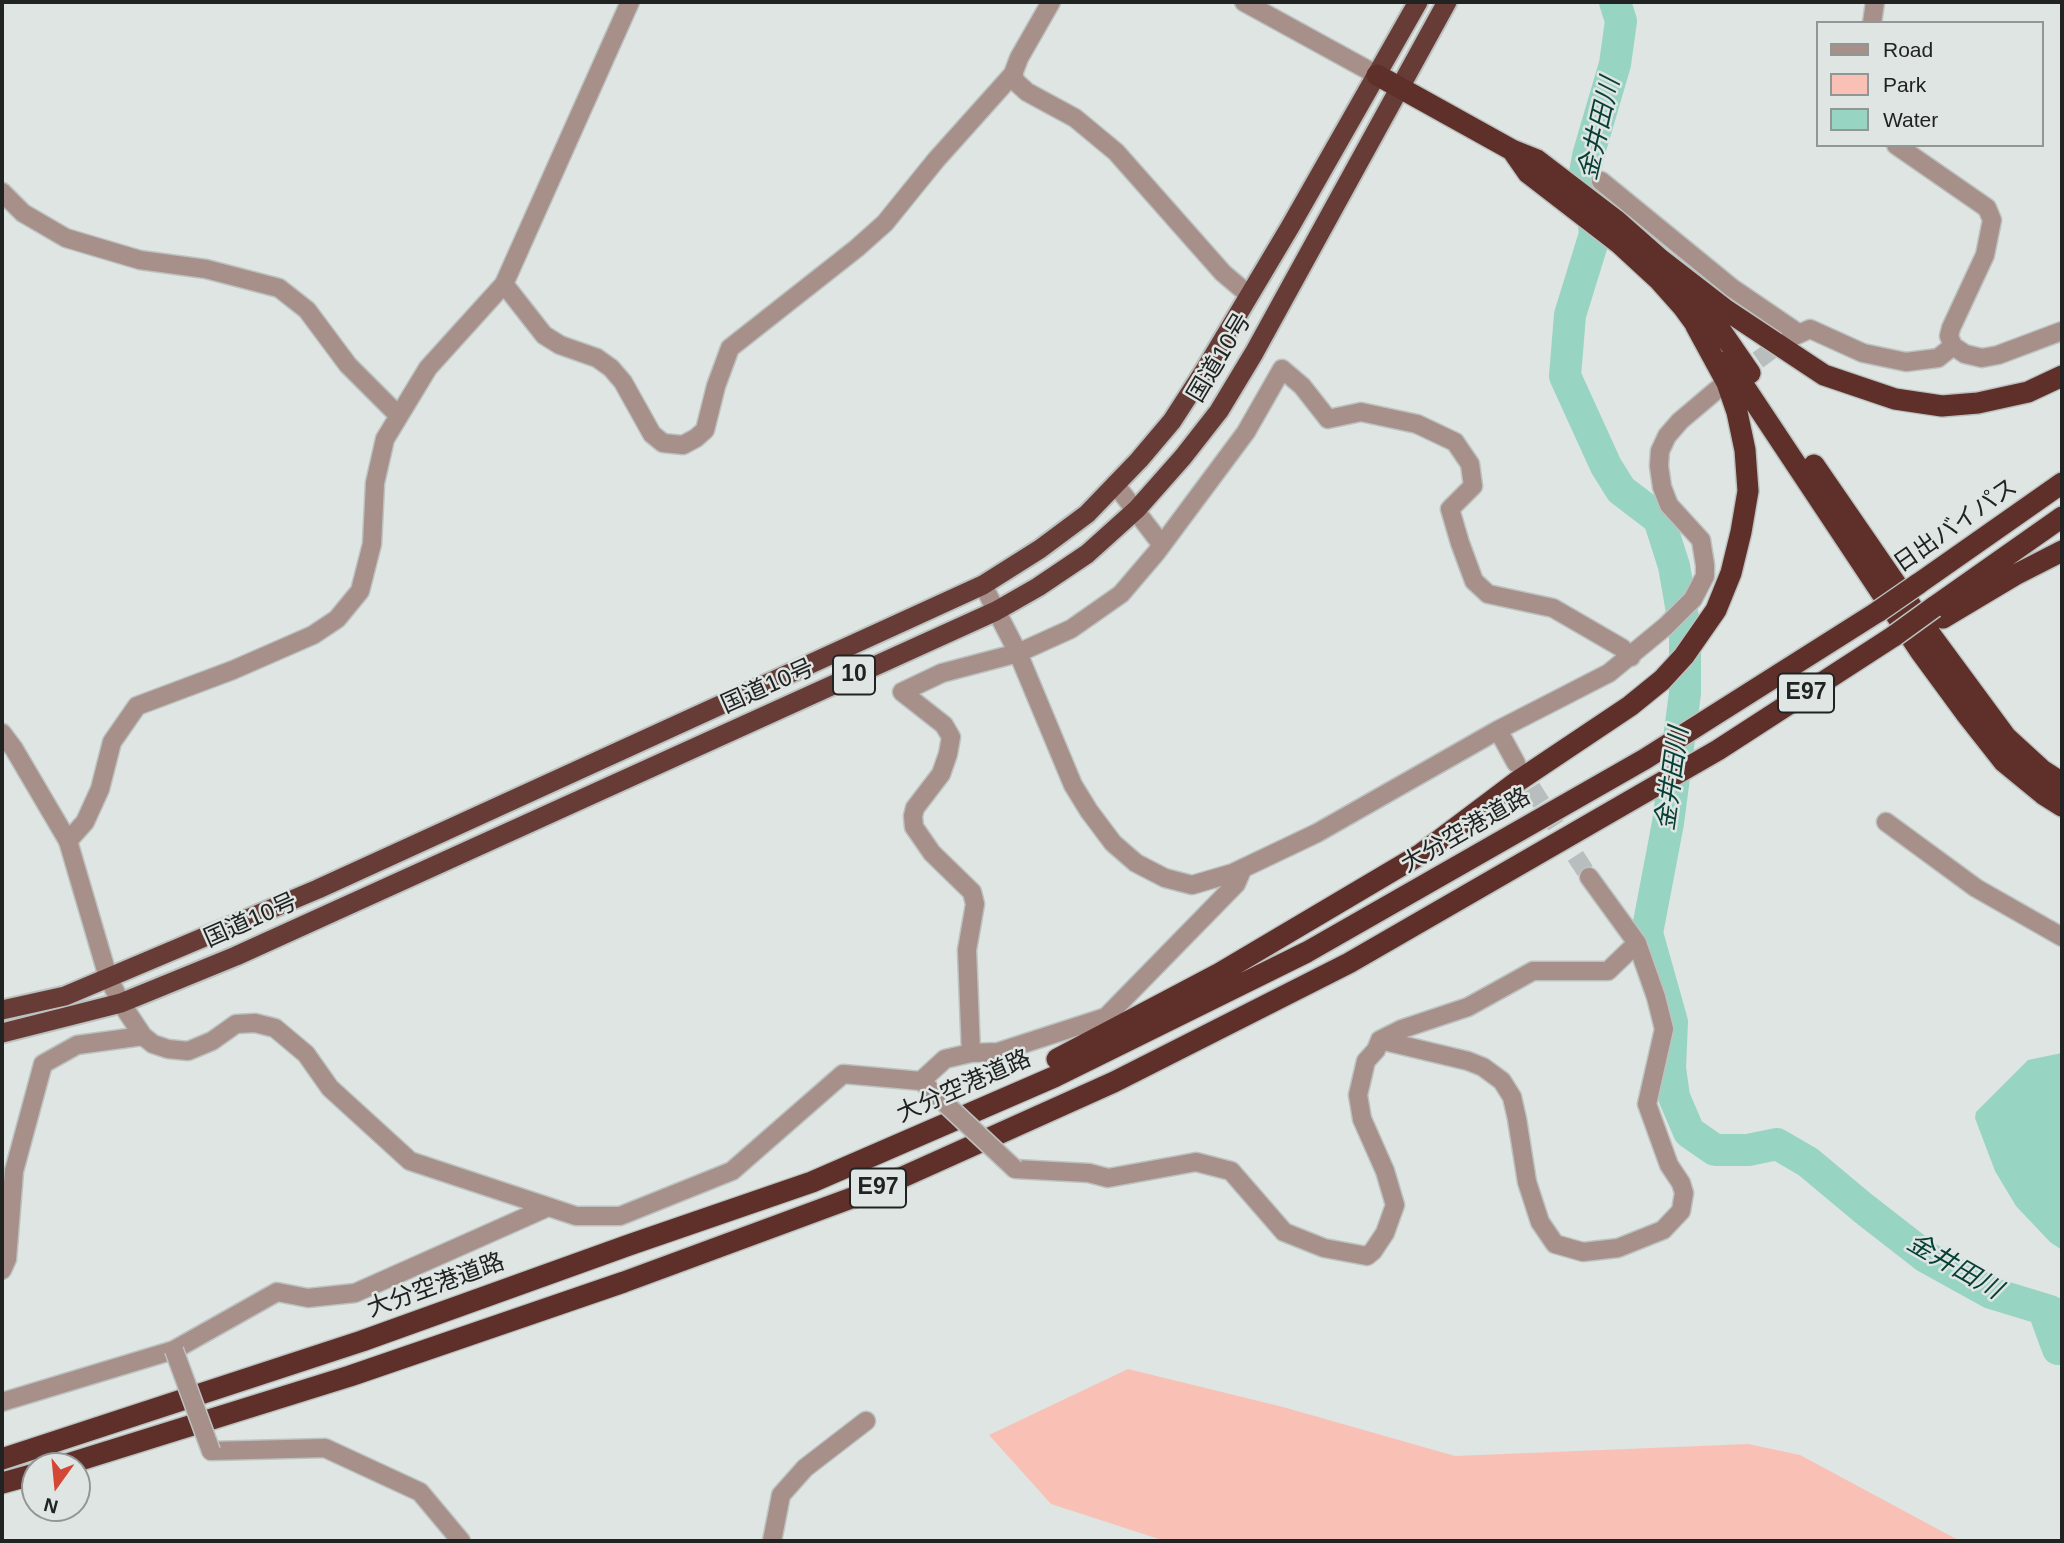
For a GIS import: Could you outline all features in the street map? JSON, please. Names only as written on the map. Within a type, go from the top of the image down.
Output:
[{"type":"highway","name":"国道10号","points":[[2,1010],[65,996],[318,889],[983,584],[1040,549],[1078,521],[1115,485],[1172,421],[1249,295],[1418,2]]},
{"type":"highway","name":"国道10号","points":[[2,1033],[121,1003],[236,956],[996,611],[1087,554],[1136,509],[1183,457],[1219,411],[1254,353],[1447,2]]},
{"type":"highway","points":[[1377,75],[1512,150],[1537,160],[1726,310],[1824,375],[1895,399],[1942,406],[1978,403],[2028,392],[2062,376]]},
{"type":"highway","points":[[1512,150],[1528,173],[1620,244],[1659,280],[1683,307],[1738,377],[1920,651],[1967,715],[2004,762],[2062,806]]},
{"type":"highway","points":[[1660,259],[1718,328],[1933,638],[2006,737],[2042,770],[2062,783]]},
{"type":"highway","points":[[812,1182],[1122,1026],[1232,966],[1409,861],[1630,706],[1662,680],[1716,610],[1731,573],[1748,491],[1745,450],[1737,412],[1727,383],[1696,326]]},
{"type":"highway","name":"日出バイパス","points":[[1879,611],[2062,483]]},
{"type":"highway","name":"E97","points":[[91,1457],[350,1376],[624,1282],[876,1189],[1114,1082],[1349,963],[1718,750],[1939,613],[2062,517]]},
{"type":"highway","points":[[1939,613],[2062,551]]},
{"type":"highway","name":"大分空港道路","points":[[2,1459],[362,1340],[812,1182],[1054,1077],[1307,952],[1645,759],[1879,611]]},
{"type":"highway","points":[[2,1483],[21,1478]]},
{"type":"street","points":[[68,841],[85,822],[100,789],[112,742],[138,706],[233,670],[313,635],[337,619],[360,591],[372,544],[375,483],[385,439],[428,368],[504,285],[630,2]]},
{"type":"street","points":[[504,285],[544,335],[560,345],[597,358],[611,368],[623,382],[657,439],[663,443],[683,445],[705,430],[716,386],[730,348],[872,235],[1013,74],[1019,58],[1051,2]]},
{"type":"street","points":[[1244,2],[1377,75]]},
{"type":"street","points":[[1871,21],[1875,2]]},
{"type":"street","points":[[1013,74],[1016,82],[1027,92],[1075,118],[1116,152],[1223,273],[1249,295]]},
{"type":"street","points":[[1899,147],[1987,208],[1992,220],[1985,256],[1951,328],[1949,336],[1953,346],[1965,354],[1982,358],[1998,355],[2062,331]]},
{"type":"street","points":[[1601,181],[1794,335],[1810,329],[1863,353],[1906,362],[1938,358],[1953,346]]},
{"type":"street","points":[[2,192],[23,213],[66,238],[140,260],[206,269],[279,288],[307,310],[348,365],[398,415]]},
{"type":"street","points":[[971,1053],[967,950],[975,904],[972,892],[921,840],[914,827],[913,816],[915,808],[941,774],[951,737],[944,725],[902,692],[942,673],[1018,653],[1071,629],[1121,594],[1162,545],[1246,432],[1282,369],[1302,386],[1328,419],[1361,412],[1417,424],[1455,442],[1470,464],[1473,486],[1450,509],[1474,580],[1488,594],[1553,608],[1622,648],[1631,657]]},
{"type":"street","points":[[983,584],[1018,653],[1073,785],[1089,811],[1113,843],[1136,863],[1165,878],[1192,885],[1243,868],[1317,832],[1498,730],[1609,673],[1666,626],[1693,599],[1704,576],[1704,548],[1692,528],[1669,505],[1662,487],[1660,459],[1667,436],[1719,388]]},
{"type":"street","points":[[1115,485],[1162,545]]},
{"type":"street","points":[[1498,730],[1516,763]]},
{"type":"street","points":[[2,733],[33,779],[68,841],[108,976],[121,1003],[143,1036],[153,1044],[188,1051],[212,1041],[236,1024],[255,1023],[275,1028],[306,1054],[330,1088],[410,1161],[576,1216],[620,1216],[732,1171],[843,1074],[927,1087],[1014,1169],[1089,1173],[1108,1178],[1196,1162],[1231,1171],[1284,1232],[1324,1248],[1367,1256],[1385,1233],[1395,1205],[1385,1171],[1362,1119],[1358,1095],[1366,1061],[1380,1041],[1402,1029],[1468,1007],[1533,971],[1608,971],[1637,943]]},
{"type":"street","points":[[1886,822],[1976,888],[2062,937]]},
{"type":"street","points":[[927,1087],[945,1059],[971,1053],[998,1052],[1106,1017],[1236,884],[1243,868]]},
{"type":"street","points":[[1380,1041],[1468,1061],[1483,1067],[1502,1081],[1511,1097],[1517,1119],[1527,1182],[1540,1222],[1555,1244],[1583,1252],[1618,1248],[1663,1230],[1681,1211],[1684,1193],[1669,1165],[1647,1104],[1664,1029],[1637,943],[1589,877]]},
{"type":"street","points":[[2,1270],[7,1259],[14,1171],[44,1065],[77,1045],[143,1036]]},
{"type":"street","points":[[2,1402],[174,1350],[277,1292],[308,1298],[355,1293],[546,1208]]},
{"type":"street","points":[[174,1350],[211,1451],[325,1448],[420,1492],[461,1541]]},
{"type":"street","points":[[772,1541],[781,1495],[804,1468],[866,1421]]},
{"type":"green space","points":[[1128,1369],[1283,1407],[1455,1456],[1748,1444],[1800,1455],[1960,1541],[1165,1541],[1051,1504],[989,1435]]},
{"type":"water","points":[[2062,1053],[2062,1250],[2050,1242],[2016,1206],[1995,1171],[1975,1118],[1976,1112],[2028,1060]]},
{"type":"waterway","name":"金井田川","points":[[1615,2],[1621,21],[1615,64],[1588,156],[1583,184],[1592,207],[1595,234],[1570,315],[1565,376],[1606,466],[1621,490],[1659,519],[1674,566],[1685,629],[1685,693],[1668,823],[1647,933],[1672,1022],[1670,1068],[1674,1097],[1689,1132],[1715,1150],[1748,1150],[1777,1144],[1808,1162],[1926,1257],[1991,1293],[2050,1311],[2047,1319],[2058,1349],[2062,1347]]},
{"type":"tunnel","points":[[1736,376],[1787,339]]},
{"type":"tunnel","points":[[1517,765],[1589,877]]}]
